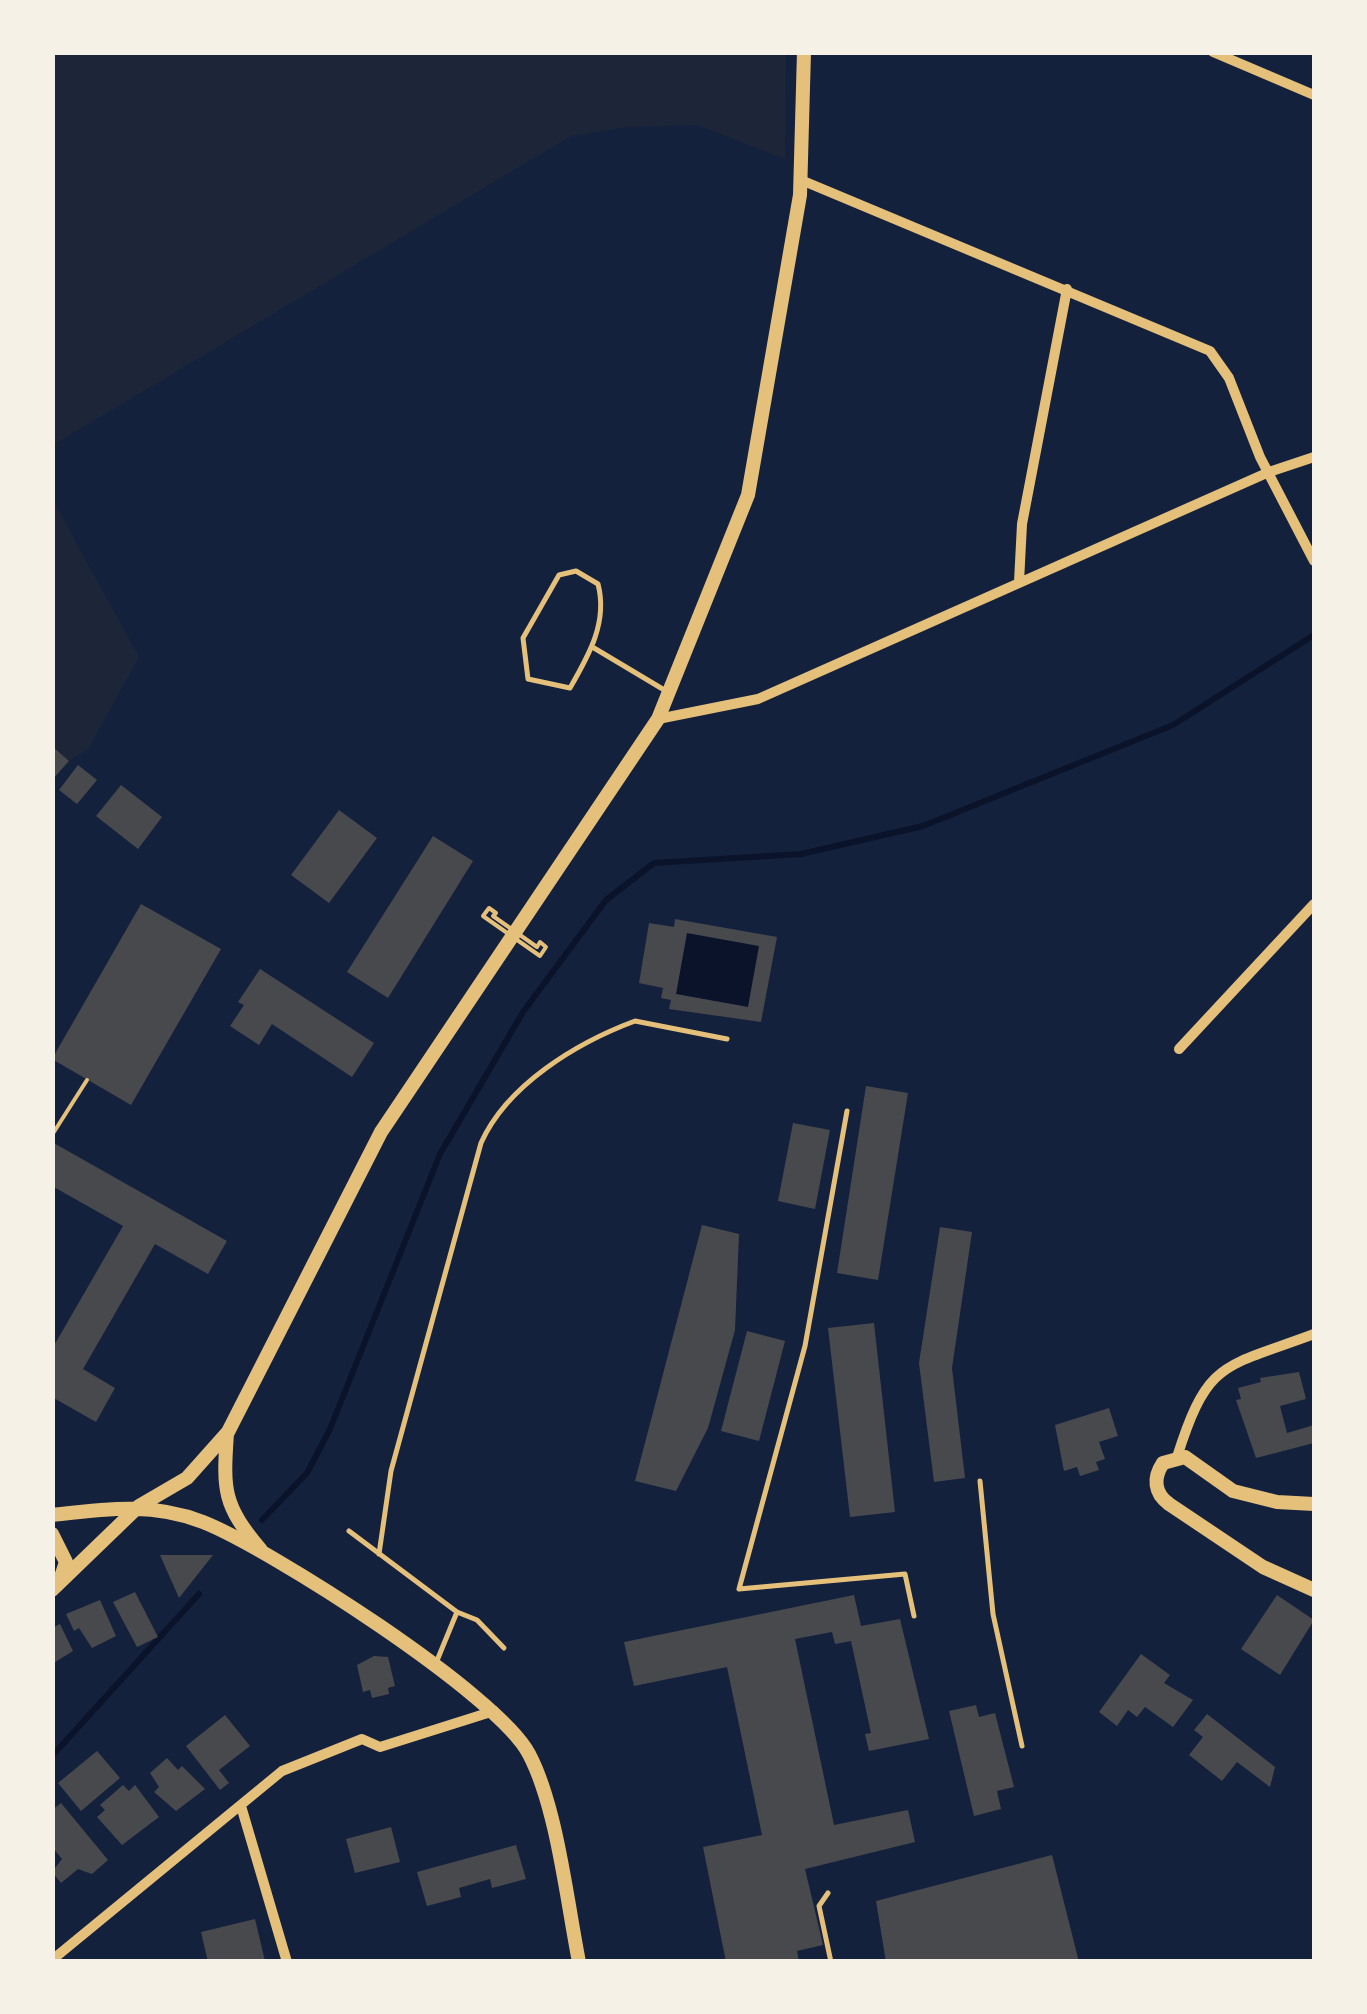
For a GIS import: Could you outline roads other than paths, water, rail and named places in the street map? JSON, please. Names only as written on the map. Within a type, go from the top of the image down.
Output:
[{"type":"street","points":[[55,1588],[139,1506],[187,1478],[228,1432],[381,1132],[658,719],[748,495],[777,346],[801,180],[804,52]]},
{"type":"street","points":[[1215,53],[1314,95]]},
{"type":"street","points":[[801,180],[1067,289],[1214,355],[1314,561]]},
{"type":"street","points":[[1019,582],[1022,524],[1067,289]]},
{"type":"street","points":[[658,719],[758,698],[1269,472],[1314,457]]},
{"type":"street","points":[[1179,1049],[1314,904]]},
{"type":"street","points":[[1177,1457],[1196,1399],[1210,1380],[1234,1364],[1314,1334]]},
{"type":"street","points":[[228,1432],[224,1484],[230,1509],[272,1560]]},
{"type":"street","points":[[1314,1504],[1243,1494],[1222,1484],[1192,1460],[1177,1457],[1163,1463],[1156,1478],[1162,1500],[1263,1567],[1314,1590]]},
{"type":"street","points":[[52,1515],[139,1506],[202,1522],[272,1560],[435,1666],[494,1710],[518,1737],[536,1770],[579,1962]]},
{"type":"street","points":[[52,1534],[66,1562],[55,1588]]},
{"type":"street","points":[[52,1960],[282,1772],[323,1752],[362,1740],[380,1747],[494,1710]]},
{"type":"street","points":[[241,1806],[287,1962]]},
{"type":"lane","points":[[576,571],[598,584],[602,601],[594,648],[570,688],[528,679],[523,638],[560,576],[576,571]]},
{"type":"lane","points":[[594,648],[668,693]]},
{"type":"lane","points":[[380,1554],[391,1471],[481,1143],[498,1111],[531,1078],[635,1020],[727,1039]]},
{"type":"lane","points":[[846,1111],[805,1346],[739,1589],[905,1574],[914,1616]]},
{"type":"lane","points":[[980,1481],[994,1614],[1022,1746]]},
{"type":"lane","points":[[349,1531],[458,1612],[477,1620],[504,1648]]},
{"type":"lane","points":[[435,1666],[458,1612]]},
{"type":"lane","points":[[828,1893],[819,1906],[831,1962]]},
{"type":"waterway","points":[[262,1520],[307,1473],[330,1429],[440,1154],[523,1012],[606,900],[654,863],[801,854],[923,826],[1173,725],[1314,635]]},
{"type":"waterway","points":[[52,1756],[199,1594]]}]
